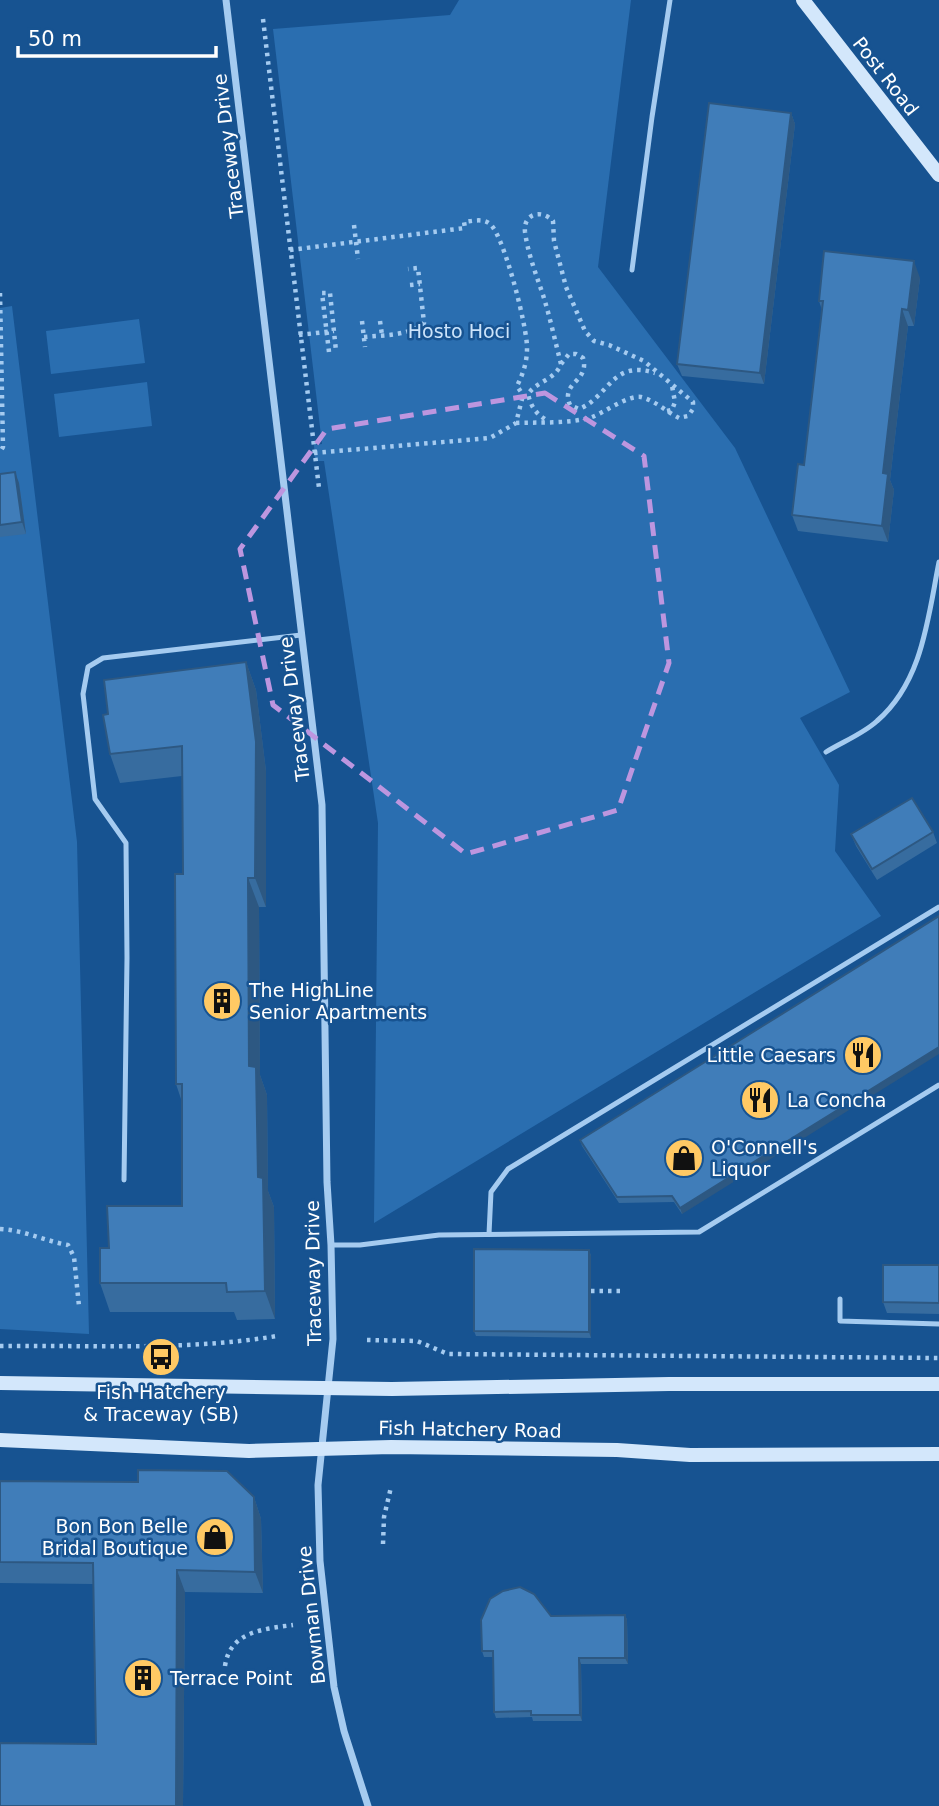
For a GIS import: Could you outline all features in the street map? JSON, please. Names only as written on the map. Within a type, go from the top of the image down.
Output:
[{"type":"main road","name":"Post Road","points":[[803,0],[939,176]]},
{"type":"main road","name":"Fish Hatchery Road","points":[[0,1383],[392,1389],[669,1384],[939,1384]]},
{"type":"main road","name":"Fish Hatchery Road","points":[[0,1440],[249,1451],[322,1448],[617,1450],[690,1455],[939,1454]]},
{"type":"main road","points":[[898,1454],[939,1446]]},
{"type":"street","name":"Traceway Drive","points":[[226,0],[321,804],[327,1182],[333,1339],[325,1417]]},
{"type":"street","name":"Bowman Drive","points":[[325,1417],[318,1485],[320,1562],[334,1687],[348,1745],[368,1806]]},
{"type":"lane","points":[[632,270],[670,0]]},
{"type":"lane","points":[[826,752],[877,722],[898,697],[920,655],[939,562]]},
{"type":"lane","points":[[124,1180],[126,843],[95,799],[83,694],[88,667],[103,658],[301,635]]},
{"type":"lane","points":[[489,1234],[491,1192],[508,1168],[939,906]]},
{"type":"lane","points":[[331,1245],[360,1245],[439,1235],[699,1232],[939,1085]]},
{"type":"lane","points":[[841,1299],[840,1321],[939,1324]]},
{"type":"path","points":[[263,19],[319,488]]},
{"type":"path","points":[[314,453],[490,438],[516,423],[589,418],[631,397],[642,397],[679,418],[688,416],[693,410],[693,402],[672,384],[631,354],[594,341],[585,331],[566,287],[554,241],[553,221],[547,215],[539,213],[531,215],[524,229],[561,364]]},
{"type":"path","points":[[290,250],[465,229],[464,222],[482,220],[491,225],[503,247],[518,296],[528,348],[523,373],[517,386],[526,394],[539,416],[548,421]]},
{"type":"path","points":[[354,225],[358,259]]},
{"type":"path","points":[[364,337],[416,330],[424,323],[418,268],[408,270]]},
{"type":"path","points":[[410,285],[420,284]]},
{"type":"path","points":[[0,293],[4,415],[3,447],[0,452]]},
{"type":"path","points":[[329,352],[322,293],[330,293],[336,351]]},
{"type":"path","points":[[362,321],[365,347]]},
{"type":"path","points":[[380,321],[382,335]]},
{"type":"path","points":[[299,335],[334,331]]},
{"type":"path","points":[[516,423],[526,394],[534,386],[549,379],[569,354],[583,358],[586,368],[584,374],[569,389],[567,397],[570,405],[579,409],[593,401],[615,378],[630,370],[644,369],[659,374]]},
{"type":"path","points":[[667,412],[672,410],[675,402],[672,384]]},
{"type":"path","points":[[0,1229],[27,1233],[68,1245],[74,1257],[79,1306]]},
{"type":"path","points":[[591,1291],[621,1291]]},
{"type":"path","points":[[0,1346],[190,1344],[277,1336]]},
{"type":"path","points":[[366,1340],[417,1341],[448,1354],[939,1358]]},
{"type":"path","points":[[383,1544],[384,1517],[391,1487]]},
{"type":"path","points":[[225,1667],[231,1649],[254,1630],[293,1625]]},
{"type":"highlighted area","points":[[545,393],[644,456],[669,663],[618,810],[466,854],[273,705],[240,549],[327,429]]},
{"type":"green space","name":"Hosto Hoci","points":[[459,0],[631,0],[598,267],[735,448],[850,692],[800,718],[839,785],[835,851],[881,916],[374,1223],[378,823],[324,461],[315,461],[314,445],[322,444],[273,29],[450,15]]},
{"type":"green space","points":[[12,306],[77,842],[89,1334],[0,1329],[0,308]]},
{"type":"green space","points":[[139,319],[145,363],[51,374],[46,331]]},
{"type":"green space","points":[[147,382],[152,426],[59,437],[54,394]]},
{"type":"building","points":[[709,103],[791,113],[760,373],[677,364]]},
{"type":"building","points":[[824,251],[914,261],[908,310],[902,309],[883,473],[888,474],[882,526],[792,515],[798,464],[804,465],[823,301],[819,301]]},
{"type":"building","points":[[15,472],[22,522],[0,525],[0,474]]},
{"type":"building","name":"The HighLine Senior Apartments","points":[[246,662],[256,742],[255,878],[248,878],[249,1066],[256,1067],[258,1177],[263,1178],[265,1291],[227,1292],[226,1283],[100,1283],[100,1248],[109,1248],[107,1206],[182,1206],[182,1084],[176,1084],[175,874],[183,874],[182,746],[110,754],[103,715],[108,714],[104,680]]},
{"type":"building","points":[[912,798],[933,832],[872,869],[851,834]]},
{"type":"building","name":"La Concha","points":[[939,916],[939,1047],[680,1208],[672,1196],[617,1197],[580,1140]]},
{"type":"building","points":[[474,1249],[589,1250],[589,1332],[474,1331]]},
{"type":"building","points":[[883,1265],[939,1265],[939,1303],[883,1302]]},
{"type":"building","name":"Terrace Point","points":[[138,1470],[227,1471],[254,1497],[255,1572],[177,1570],[176,1806],[0,1806],[0,1743],[96,1744],[93,1563],[0,1562],[0,1481],[138,1482]]},
{"type":"building","points":[[520,1587],[534,1594],[551,1616],[625,1615],[625,1658],[579,1658],[580,1715],[531,1715],[531,1711],[494,1712],[493,1651],[482,1651],[481,1620],[490,1599],[503,1591]]},
{"type":"place","name":"The HighLine Senior Apartments","points":[[222,1001]]},
{"type":"place","name":"Little Caesars","points":[[863,1055]]},
{"type":"place","name":"La Concha","points":[[760,1100]]},
{"type":"place","name":"O'Connell's Liquor","points":[[684,1158]]},
{"type":"place","name":"Fish Hatchery & Traceway (SB)","points":[[161,1357]]},
{"type":"place","name":"Bon Bon Belle Bridal Boutique","points":[[215,1537]]},
{"type":"place","name":"Terrace Point","points":[[143,1678]]}]
